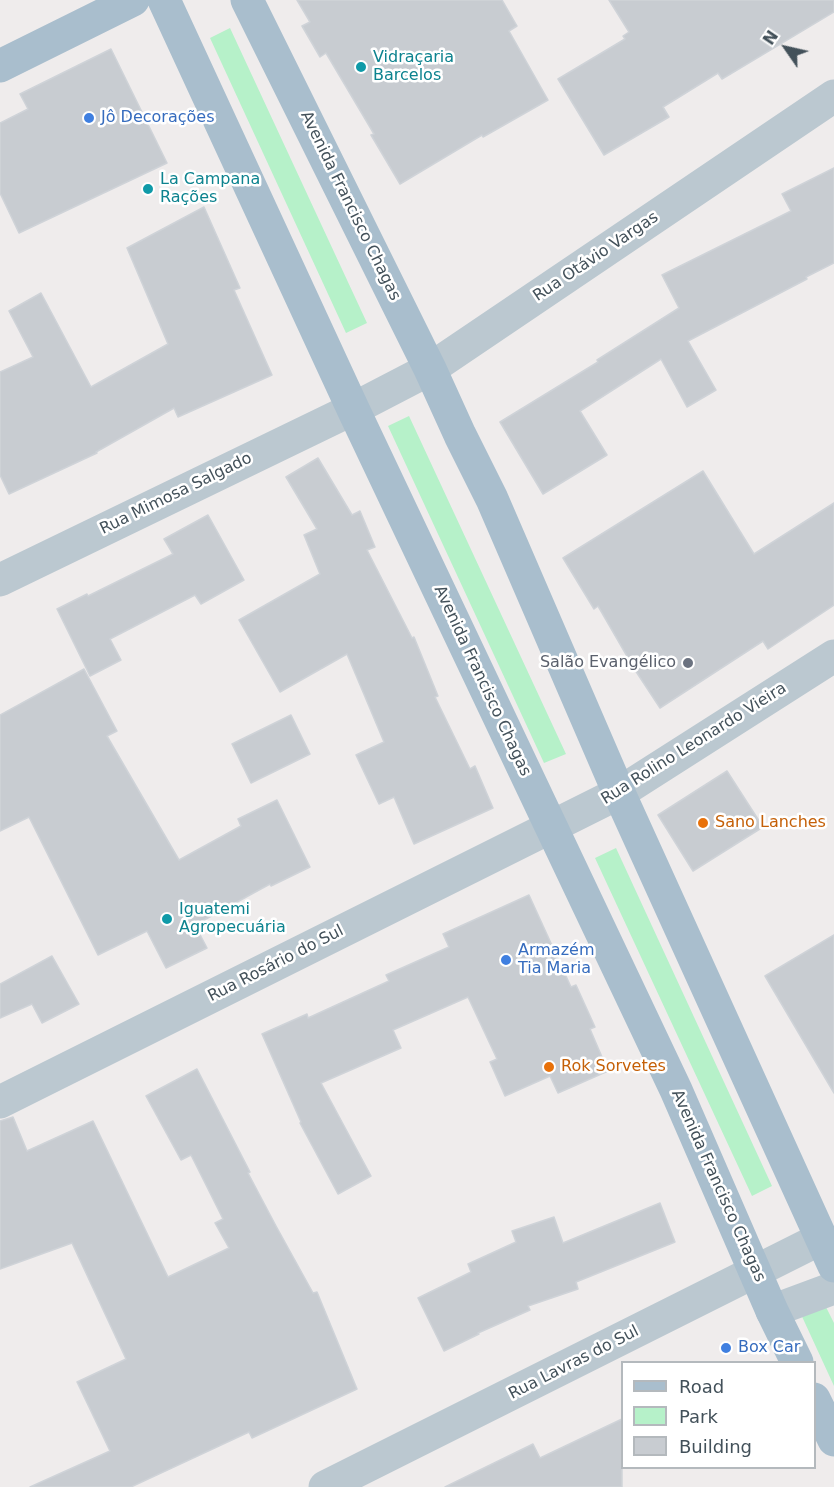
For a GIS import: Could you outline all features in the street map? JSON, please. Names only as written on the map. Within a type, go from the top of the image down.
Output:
[{"type":"main road","points":[[0,66],[133,0]]},
{"type":"main road","name":"Avenida Francisco Chagas","points":[[164,0],[353,409],[675,1090],[772,1311],[797,1361]]},
{"type":"main road","name":"Avenida Francisco Chagas","points":[[248,0],[492,499],[619,793],[828,1252]]},
{"type":"main road","points":[[816,1403],[834,1440]]},
{"type":"street","name":"Rua Otávio Vargas","points":[[353,409],[430,369],[834,96]]},
{"type":"street","name":"Rua Mimosa Salgado","points":[[0,580],[353,409]]},
{"type":"street","name":"Rua Rolino Leonardo Vieira","points":[[551,826],[619,793],[834,656]]},
{"type":"street","name":"Rua Rosário do Sul","points":[[0,1102],[551,826]]},
{"type":"street","name":"Rua Lavras do Sul","points":[[325,1487],[756,1272],[828,1252]]},
{"type":"street","points":[[772,1311],[834,1288]]},
{"type":"green space","points":[[230,28],[367,323],[346,333],[210,38]]},
{"type":"green space","points":[[409,416],[566,754],[544,763],[388,426]]},
{"type":"green space","points":[[616,848],[772,1186],[752,1196],[595,858]]},
{"type":"green space","points":[[822,1299],[834,1323],[834,1386],[799,1310]]},
{"type":"building","points":[[297,0],[502,0],[517,26],[509,31],[548,100],[483,137],[482,135],[400,184],[371,135],[374,134],[326,53],[320,57],[302,26],[310,22]]},
{"type":"building","points":[[609,0],[834,0],[834,12],[722,79],[718,73],[663,107],[669,117],[604,155],[558,79],[625,39],[623,36],[629,32]]},
{"type":"building","points":[[111,49],[167,163],[19,233],[0,193],[0,123],[28,109],[20,94]]},
{"type":"building","points":[[834,168],[834,263],[688,341],[716,390],[687,407],[661,359],[580,411],[607,455],[543,494],[500,422],[598,362],[597,360],[679,308],[662,275],[791,211],[782,194]]},
{"type":"building","points":[[204,207],[240,288],[234,290],[272,375],[178,417],[174,408],[97,453],[9,494],[0,475],[0,372],[33,357],[9,311],[41,293],[91,387],[168,344],[127,248]]},
{"type":"building","points":[[318,458],[352,515],[360,511],[375,547],[367,550],[412,638],[414,637],[438,696],[435,697],[470,769],[475,766],[493,808],[414,844],[394,797],[379,804],[356,755],[384,742],[347,654],[280,692],[239,620],[320,574],[304,535],[317,529],[286,477]]},
{"type":"building","points":[[703,471],[754,554],[834,503],[834,605],[768,649],[763,641],[660,708],[598,606],[594,609],[563,558]]},
{"type":"building","points":[[208,515],[244,580],[201,604],[195,595],[110,639],[121,660],[90,676],[57,609],[173,554],[164,539]]},
{"type":"building","points":[[84,669],[117,731],[107,736],[179,860],[241,826],[238,819],[277,800],[310,867],[271,886],[270,884],[195,925],[207,948],[166,968],[147,931],[98,955],[29,817],[0,831],[0,715]]},
{"type":"building","points":[[291,715],[310,754],[251,783],[232,744]]},
{"type":"building","name":"Sano Lanches","points":[[727,771],[763,827],[693,871],[658,815]]},
{"type":"building","points":[[529,895],[571,987],[576,985],[595,1027],[590,1029],[608,1071],[558,1093],[550,1076],[505,1096],[490,1062],[497,1059],[468,997],[393,1030],[401,1048],[321,1083],[371,1176],[338,1194],[300,1123],[262,1034],[307,1014],[308,1018],[389,981],[386,975],[449,947],[443,934]]},
{"type":"building","points":[[834,935],[834,1093],[765,976]]},
{"type":"building","points":[[52,956],[79,1004],[42,1023],[32,1004],[0,1018],[0,984]]},
{"type":"building","points":[[197,1069],[276,1226],[313,1293],[317,1292],[357,1389],[252,1438],[249,1432],[131,1487],[30,1487],[110,1451],[77,1382],[126,1359],[72,1243],[0,1269],[0,1121],[13,1117],[27,1151],[93,1121],[168,1277],[229,1248],[215,1223],[223,1219],[191,1155],[181,1160],[146,1096]]},
{"type":"building","points":[[660,1203],[675,1242],[576,1282],[578,1289],[528,1306],[530,1310],[444,1351],[418,1298],[471,1272],[468,1264],[516,1242],[512,1231],[554,1217],[563,1243]]},
{"type":"building","points":[[621,1419],[622,1487],[445,1487],[533,1444],[540,1458]]},
{"type":"place","name":"Vidraçaria Barcelos","points":[[361,67]]},
{"type":"place","name":"Jô Decorações","points":[[89,118]]},
{"type":"place","name":"La Campana Rações","points":[[148,189]]},
{"type":"place","name":"Salão Evangélico","points":[[688,663]]},
{"type":"place","name":"Sano Lanches","points":[[703,823]]},
{"type":"place","name":"Iguatemi Agropecuária","points":[[167,919]]},
{"type":"place","name":"Armazém Tia Maria","points":[[506,960]]},
{"type":"place","name":"Rok Sorvetes","points":[[549,1067]]},
{"type":"place","name":"Box Car","points":[[726,1348]]}]
